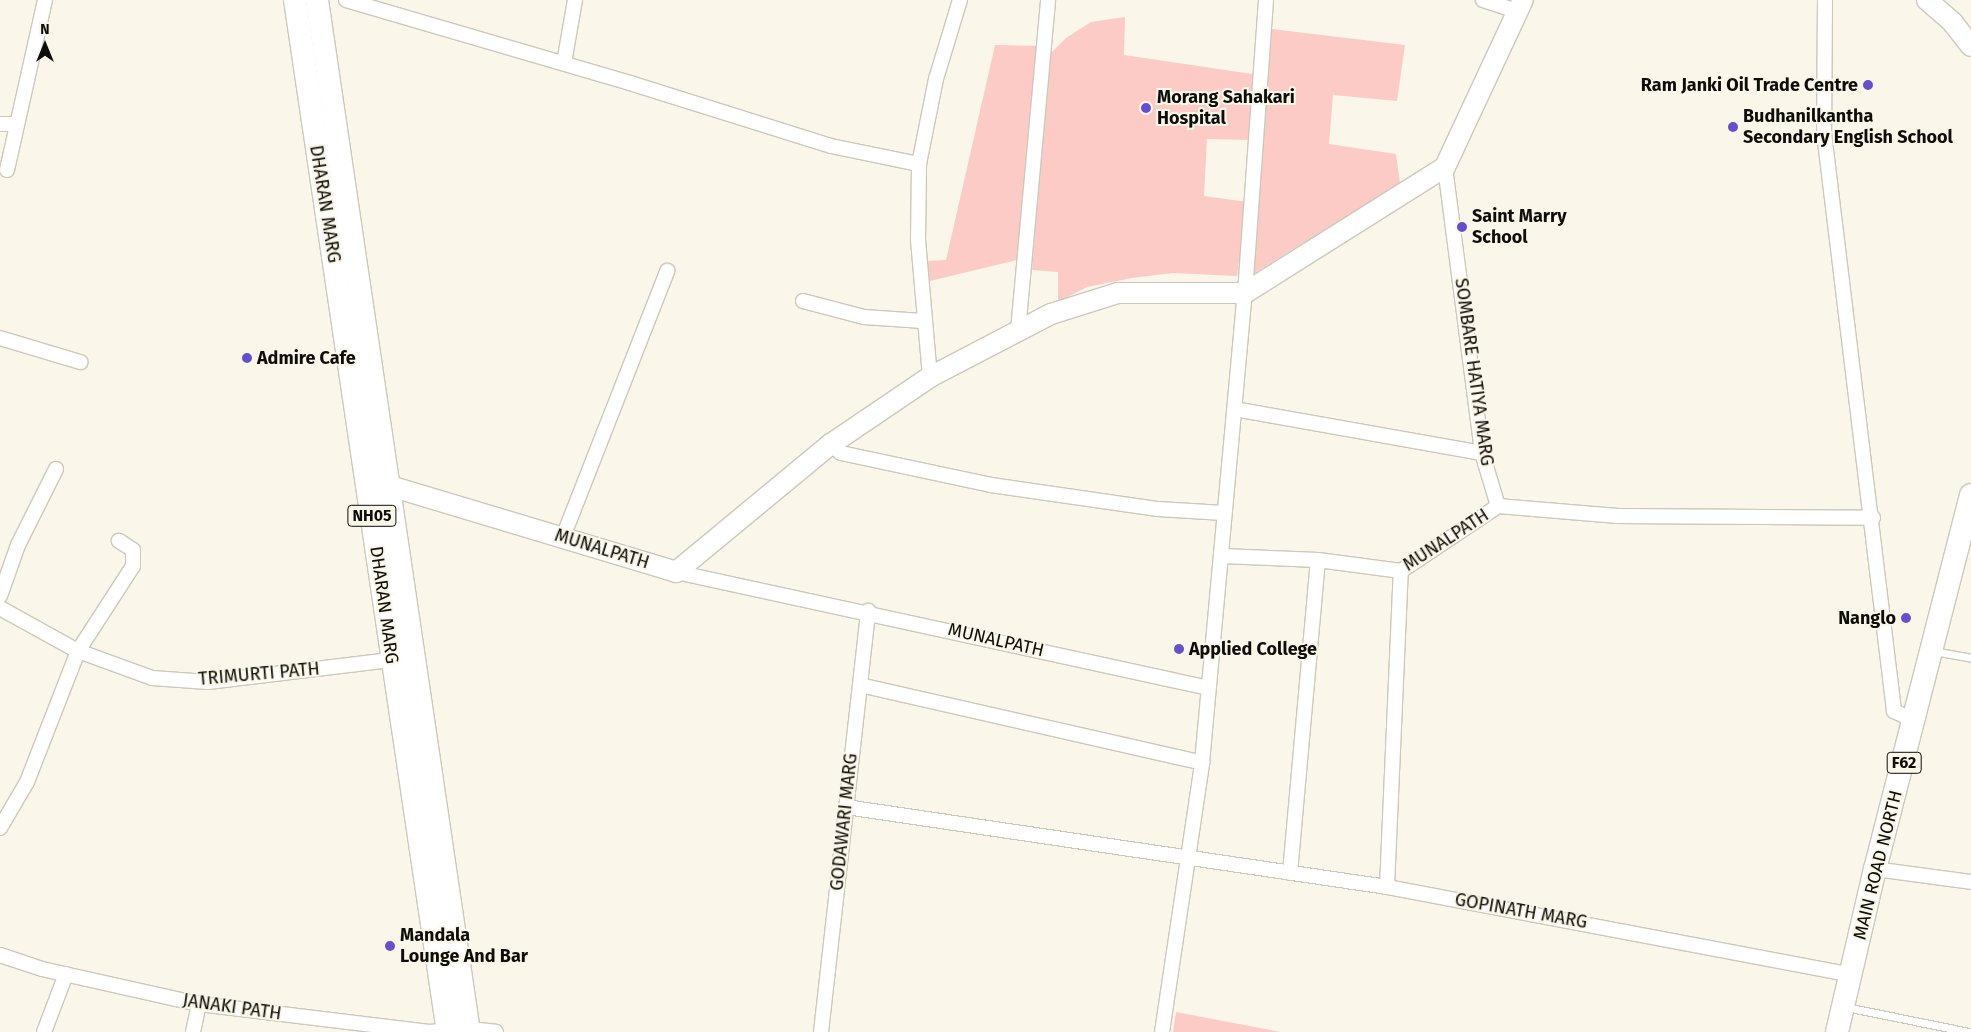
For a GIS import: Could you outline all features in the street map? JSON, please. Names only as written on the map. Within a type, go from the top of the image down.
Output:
[{"type":"main road","name":"DHARAN MARG","points":[[295,0],[379,487]]},
{"type":"main road","name":"DHARAN MARG","points":[[317,0],[402,659],[458,1031]]},
{"type":"main road","name":"MAIN ROAD NORTH","points":[[1837,1032],[1852,975],[1875,869],[1933,651],[1971,494]]},
{"type":"street","points":[[7,170],[45,0]]},
{"type":"street","points":[[346,0],[564,63],[830,146],[918,164]]},
{"type":"street","points":[[564,63],[575,0]]},
{"type":"street","points":[[930,377],[923,321],[918,239],[918,164],[936,79],[960,0]]},
{"type":"street","points":[[1018,331],[1048,0]]},
{"type":"street","points":[[1162,1032],[1202,763],[1245,293],[1266,0]]},
{"type":"street","points":[[676,572],[831,444],[930,377],[1051,314],[1118,294],[1245,293],[1445,167],[1520,6],[1483,0]]},
{"type":"street","points":[[1826,0],[1824,133],[1894,711],[1915,721]]},
{"type":"street","points":[[1926,0],[1953,23],[1971,46]]},
{"type":"street","points":[[0,124],[17,124]]},
{"type":"street","name":"SOMBARE HATIYA MARG","points":[[1445,167],[1482,453],[1498,506]]},
{"type":"street","points":[[562,537],[667,271]]},
{"type":"street","points":[[803,301],[864,317],[923,321]]},
{"type":"street","points":[[0,338],[80,362]]},
{"type":"street","points":[[1235,409],[1482,453]]},
{"type":"street","points":[[831,444],[841,453],[991,485],[1158,509],[1224,513]]},
{"type":"street","points":[[0,596],[18,545],[56,469]]},
{"type":"street","name":"MUNALPATH","points":[[379,487],[562,537],[676,572],[868,611],[1209,688]]},
{"type":"street","points":[[1498,506],[1618,516],[1872,518]]},
{"type":"street","name":"MUNALPATH","points":[[1222,556],[1318,560],[1401,571],[1498,506]]},
{"type":"street","points":[[0,828],[28,782],[78,651],[133,566],[133,550],[119,541]]},
{"type":"street","points":[[1290,872],[1318,560]]},
{"type":"street","points":[[1387,887],[1401,571]]},
{"type":"street","name":"TRIMURTI PATH","points":[[0,608],[78,651],[152,678],[208,682],[402,659]]},
{"type":"street","name":"GODAWARI MARG","points":[[821,1032],[868,611]]},
{"type":"street","points":[[860,685],[1202,763]]},
{"type":"street","name":"GOPINATH MARG","points":[[846,807],[1387,887],[1852,975]]},
{"type":"street","points":[[1875,869],[1971,882]]},
{"type":"street","name":"JANAKI PATH","points":[[0,955],[66,974],[199,1004],[428,1032],[496,1032]]},
{"type":"street","points":[[44,1032],[66,974]]},
{"type":"street","points":[[193,1032],[199,1004]]},
{"type":"lane","points":[[1933,651],[1971,658]]},
{"type":"lane","points":[[1844,1007],[1969,1032]]},
{"type":"shaded area","points":[[1125,17],[1124,55],[1259,75],[1253,140],[1207,139],[1204,196],[1247,202],[1237,276],[1173,273],[1132,278],[1087,287],[1058,302],[1058,272],[1032,270],[1049,55],[1066,38],[1091,22]]},
{"type":"shaded area","points":[[1272,29],[1405,45],[1397,101],[1333,95],[1329,144],[1396,154],[1400,183],[1253,274]]},
{"type":"shaded area","points":[[995,45],[1037,46],[1030,148],[1017,260],[930,281],[927,261],[946,260]]},
{"type":"shaded area","points":[[1176,1012],[1281,1032],[1173,1032]]},
{"type":"place","name":"Ram Janki Oil Trade Centre","points":[[1868,85]]},
{"type":"place","name":"Morang Sahakari Hospital","points":[[1146,108]]},
{"type":"place","name":"Budhanilkantha Secondary English School","points":[[1733,127]]},
{"type":"place","name":"Saint Marry School","points":[[1462,227]]},
{"type":"place","name":"Admire Cafe","points":[[247,358]]},
{"type":"place","name":"Nanglo","points":[[1906,618]]},
{"type":"place","name":"Applied College","points":[[1179,649]]},
{"type":"place","name":"Mandala Lounge And Bar","points":[[390,946]]}]
